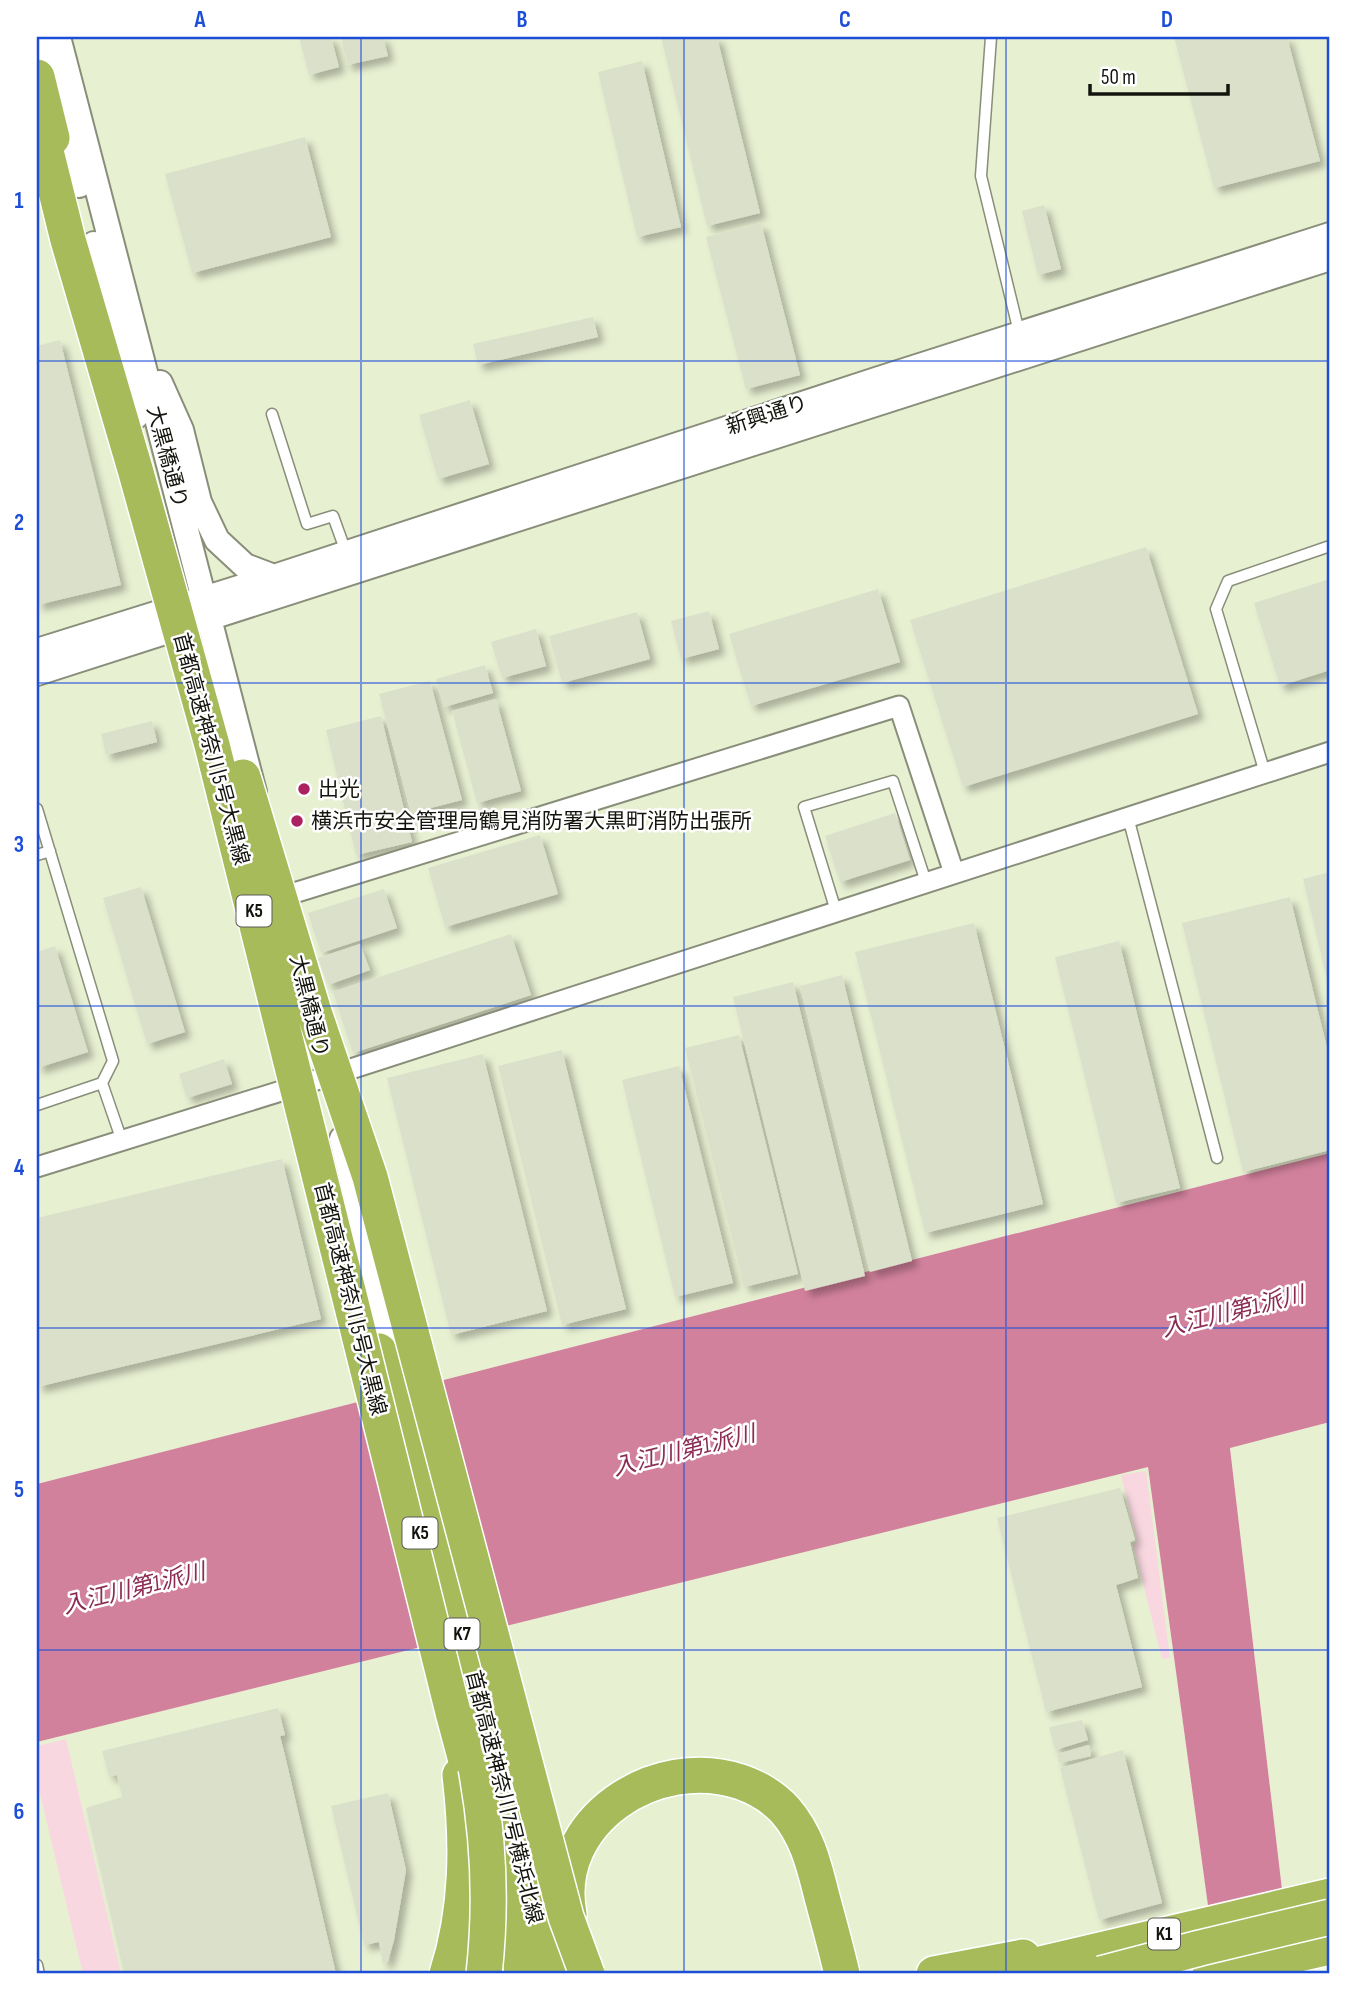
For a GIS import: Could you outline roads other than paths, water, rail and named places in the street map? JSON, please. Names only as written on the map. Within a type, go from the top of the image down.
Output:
[{"type":"highway","name":"首都高速神奈川5号大黒線","points":[[37,77],[81,251],[145,470],[195,613],[363,1298]]},
{"type":"highway","name":"首都高速神奈川5号大黒線","points":[[37,116],[68,240],[212,745],[453,1712]]},
{"type":"highway","points":[[195,613],[314,1012],[370,1177],[563,1903],[587,1974]]},
{"type":"highway","name":"首都高速神奈川7号横浜北線","points":[[363,1298],[465,1645],[549,1974]]},
{"type":"highway","name":"K5","points":[[363,1298],[482,1802],[489,1875],[484,1974]]},
{"type":"highway","name":"首都高速神奈川7号横浜北線","points":[[453,1712],[523,1966]]},
{"type":"highway","name":"K5","points":[[447,1974],[459,1929],[465,1876],[464,1820],[453,1712]]},
{"type":"highway","points":[[596,1974],[583,1954],[571,1925],[566,1894],[572,1863],[585,1835],[608,1809],[634,1790],[666,1778],[683,1775],[720,1777],[755,1788],[784,1808],[803,1836],[810,1852],[842,1974]]},
{"type":"highway","name":"K1","points":[[998,1974],[1133,1959],[1330,1896]]},
{"type":"highway","points":[[1101,1974],[1330,1917]]},
{"type":"highway","points":[[934,1974],[1005,1959],[1133,1959],[1330,1933]]},
{"type":"highway","points":[[1198,1969],[1330,1947]]},
{"type":"highway","points":[[1296,1974],[1330,1966]]},
{"type":"street","name":"大黒橋通り","points":[[39,37],[195,613],[281,897],[401,1384],[468,1639],[562,1974]]},
{"type":"street","name":"大黒橋通り","points":[[58,37],[131,319],[297,1086],[344,1282],[375,1390],[523,1966]]},
{"type":"street","name":"新興通り","points":[[195,613],[1023,345],[1330,235]]},
{"type":"street","name":"新興通り","points":[[195,613],[274,577],[346,552],[1023,345],[1330,258]]},
{"type":"street","points":[[131,319],[181,430],[199,502],[217,540],[245,566],[274,577]]},
{"type":"street","points":[[37,651],[195,613]]},
{"type":"street","points":[[37,673],[195,613]]},
{"type":"street","points":[[281,897],[899,706],[954,873]]},
{"type":"street","points":[[37,1167],[327,1077],[1330,752]]},
{"type":"lane","points":[[991,37],[981,176],[1023,345]]},
{"type":"lane","points":[[272,414],[307,524],[333,516],[346,552]]},
{"type":"lane","points":[[1265,773],[1216,609],[1228,582],[1330,546]]},
{"type":"lane","points":[[836,911],[804,807],[893,781],[926,882]]},
{"type":"lane","points":[[37,809],[113,1061],[102,1083],[37,1105]]},
{"type":"lane","points":[[1128,817],[1217,1158]]},
{"type":"lane","points":[[37,855],[50,851]]},
{"type":"lane","points":[[102,1083],[122,1140]]},
{"type":"lane","points":[[1041,1974],[1181,1941],[1198,1969]]},
{"type":"lane","points":[[37,1965],[39,1974]]},
{"type":"water","name":"入江川第1派川","points":[[1330,1153],[1330,1422],[1230,1448],[1283,1898],[1209,1913],[1148,1467],[37,1742],[37,1484]]},
{"type":"place","name":"出光","points":[[304,789]]},
{"type":"place","name":"横浜市安全管理局鶴見消防署大黒町消防出張所","points":[[297,821]]}]
